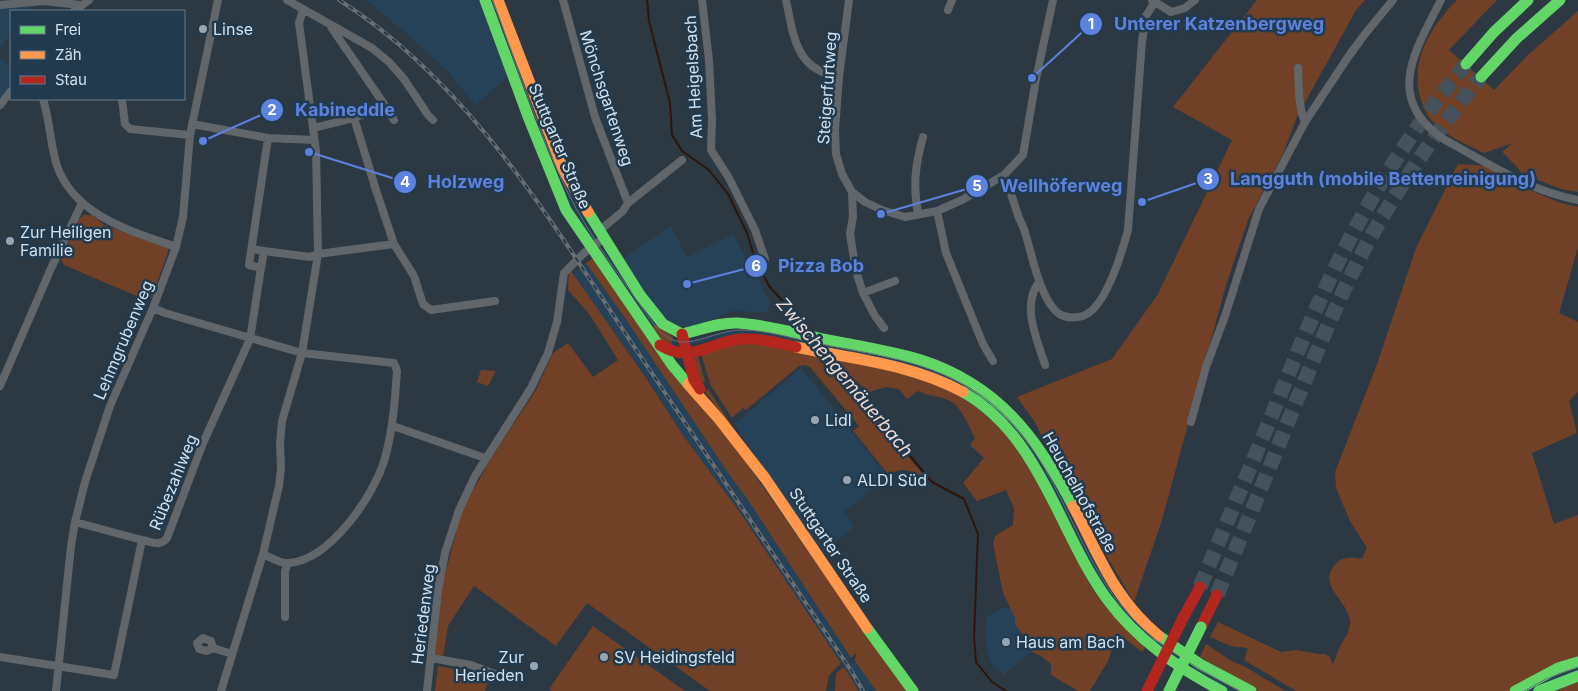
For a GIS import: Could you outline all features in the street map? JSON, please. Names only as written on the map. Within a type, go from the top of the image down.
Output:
[{"type":"main road","name":"Stuttgarter Straße","points":[[485,0],[560,199],[566,210],[672,365],[719,419]]},
{"type":"main road","name":"Stuttgarter Straße","points":[[498,0],[540,114],[563,169],[601,235],[640,296],[657,318],[676,332],[682,334],[683,354],[680,366],[684,378]]},
{"type":"main road","points":[[1466,64],[1494,32],[1528,0]]},
{"type":"main road","points":[[1481,77],[1517,38],[1560,0]]},
{"type":"main road","name":"Heuchelhofstraße","points":[[682,334],[737,323],[868,347],[927,362],[969,381],[1005,407],[1037,446],[1065,492],[1107,574],[1126,603],[1143,620],[1175,646],[1214,671],[1251,691]]},
{"type":"main road","name":"Heuchelhofstraße","points":[[683,354],[722,342],[750,339],[834,354],[921,373],[967,395],[996,416],[1027,454],[1049,491],[1080,556],[1118,615],[1166,658],[1207,684],[1222,691]]},
{"type":"main road","name":"Stuttgarter Straße","points":[[658,344],[683,354],[694,380],[719,419],[782,502],[912,691]]},
{"type":"main road","points":[[1147,691],[1200,587]]},
{"type":"main road","points":[[1169,691],[1217,595]]},
{"type":"main road","points":[[1515,691],[1550,672],[1578,662]]},
{"type":"main road","points":[[1539,691],[1578,676]]},
{"type":"street","points":[[0,5],[44,1],[77,8],[89,0]]},
{"type":"street","name":"Lehmgrubenweg","points":[[56,691],[75,522],[85,482],[110,406],[176,248],[183,217],[190,135],[218,0]]},
{"type":"street","points":[[287,0],[372,48],[389,62],[404,79],[433,120]]},
{"type":"street","name":"Mönchsgartenweg","points":[[563,0],[595,117],[628,203]]},
{"type":"street","name":"Am Heigelsbach","points":[[702,0],[709,60],[712,120],[710,150],[728,178],[755,230],[765,259]]},
{"type":"street","points":[[786,0],[796,44],[800,53],[806,61],[819,71],[839,77]]},
{"type":"street","name":"Steigerfurtweg","points":[[849,0],[839,77],[835,130],[836,154],[842,174],[852,192],[851,243],[856,271],[863,293],[874,316],[884,328]]},
{"type":"street","points":[[948,10],[952,0]]},
{"type":"street","points":[[852,192],[865,202],[905,217],[937,211],[962,200],[1004,175],[1023,155],[1036,79],[1053,0]]},
{"type":"street","points":[[1004,175],[1012,192],[1039,282],[1051,305],[1061,315],[1076,318],[1089,314],[1105,291],[1114,273],[1128,230],[1142,41],[1146,16],[1153,1],[1171,12],[1185,8],[1194,0]]},
{"type":"street","points":[[1191,422],[1206,367],[1225,316],[1258,209],[1305,122],[1355,47],[1394,0]]},
{"type":"street","points":[[1441,0],[1411,63],[1409,88],[1413,106],[1420,118],[1445,140],[1517,180],[1557,196],[1578,200]]},
{"type":"street","points":[[221,691],[263,554],[279,486],[282,421],[302,353],[318,254],[314,140],[299,23],[303,10]]},
{"type":"street","points":[[330,25],[394,120]]},
{"type":"street","points":[[1298,68],[1300,102],[1305,122]]},
{"type":"street","points":[[0,104],[10,92]]},
{"type":"street","points":[[43,100],[57,165],[63,180],[73,194],[82,203],[117,225],[176,248]]},
{"type":"street","points":[[122,100],[125,124],[130,129],[190,135]]},
{"type":"street","points":[[313,128],[354,118],[384,104]]},
{"type":"street","points":[[354,118],[394,244],[414,276],[423,304],[431,310],[496,301]]},
{"type":"street","points":[[192,124],[268,138],[314,140]]},
{"type":"street","points":[[918,214],[915,196],[916,166],[923,137]]},
{"type":"street","points":[[261,268],[250,266],[268,138]]},
{"type":"street","points":[[601,235],[628,203],[682,160]]},
{"type":"street","points":[[0,386],[53,264],[82,203]]},
{"type":"street","points":[[937,211],[946,253],[983,344],[993,361]]},
{"type":"street","name":"Heriedenweg","points":[[426,691],[438,590],[445,553],[459,510],[485,458],[531,388],[548,353],[557,322],[564,273],[601,235]]},
{"type":"street","points":[[252,249],[310,256],[394,244]]},
{"type":"street","name":"Rübezahlweg","points":[[58,667],[114,675],[142,540],[158,544],[163,543],[167,538],[203,442],[250,339],[264,251]]},
{"type":"street","points":[[863,293],[895,281]]},
{"type":"street","points":[[1039,282],[1034,290],[1030,309],[1044,365]]},
{"type":"street","points":[[152,308],[250,339],[302,353],[394,363],[397,371],[392,426],[385,458],[378,478],[351,521],[315,554],[303,559],[287,564],[263,554]]},
{"type":"street","points":[[392,426],[485,458]]},
{"type":"street","points":[[75,522],[142,540]]},
{"type":"street","points":[[285,618],[285,572],[287,564]]},
{"type":"street","points":[[213,648],[232,654]]},
{"type":"street","points":[[0,657],[58,667]]},
{"type":"street","points":[[431,658],[471,665],[495,674]]},
{"type":"shaded area","points":[[0,0],[77,1],[33,5],[29,10],[10,10],[10,34],[0,48]]},
{"type":"shaded area","points":[[366,0],[480,0],[510,75],[475,105],[450,74],[411,37]]},
{"type":"shaded area","points":[[488,0],[495,0],[567,188],[597,239],[593,242],[563,193]]},
{"type":"shaded area","points":[[1257,0],[1365,0],[1356,10],[1297,117],[1283,154],[1248,220],[1226,285],[1162,520],[1134,602],[1092,532],[1034,421],[1017,397],[1112,359],[1158,294],[1232,140],[1173,107]]},
{"type":"shaded area","points":[[1457,0],[1497,0],[1449,50],[1494,90],[1528,55],[1578,11],[1578,192],[1561,189],[1522,174],[1503,153],[1513,143],[1484,153],[1449,135],[1428,117],[1418,86],[1420,59],[1431,33],[1447,10]]},
{"type":"shaded area","points":[[0,58],[10,66],[10,87],[0,99]]},
{"type":"shaded area","points":[[1458,164],[1491,166],[1515,184],[1558,202],[1578,207],[1578,247],[1559,313],[1578,322],[1578,392],[1569,401],[1577,433],[1532,453],[1554,524],[1578,515],[1578,659],[1528,679],[1509,691],[1296,691],[1244,660],[1248,649],[1231,646],[1210,637],[1218,622],[1281,652],[1297,650],[1325,654],[1330,657],[1333,665],[1348,633],[1350,622],[1345,607],[1332,587],[1330,574],[1340,560],[1350,558],[1362,559],[1367,548],[1350,521],[1336,488],[1335,472],[1376,367],[1416,248]]},
{"type":"shaded area","points":[[84,215],[92,215],[104,225],[168,248],[152,297],[146,300],[64,265],[61,260],[79,219]]},
{"type":"shaded area","points":[[671,226],[687,257],[733,234],[770,302],[767,312],[732,311],[700,324],[680,327],[668,321],[645,292],[623,259]]},
{"type":"shaded area","points":[[604,249],[674,339],[676,344],[674,347],[664,345],[599,251]]},
{"type":"shaded area","points":[[593,258],[743,458],[908,691],[876,691],[855,661],[856,653],[851,658],[748,500],[586,263]]},
{"type":"shaded area","points":[[586,263],[748,500],[851,658],[841,663],[739,511],[682,434],[646,378],[573,274]]},
{"type":"shaded area","points":[[571,271],[646,378],[682,434],[739,511],[841,663],[829,675],[826,691],[710,691],[587,603],[556,646],[474,586],[448,626],[443,656],[434,655],[441,590],[462,510],[490,460],[536,390],[553,353],[568,343],[593,377],[618,360],[590,315],[568,290],[569,273]]},
{"type":"shaded area","points":[[656,324],[673,337],[671,345],[675,346],[672,348],[664,345],[650,329]]},
{"type":"shaded area","points":[[754,329],[926,365],[981,392],[1025,435],[1068,505],[1067,508],[1080,534],[1120,600],[1243,691],[1229,691],[1216,685],[1154,645],[1104,591],[1055,495],[924,371],[717,338],[689,346],[687,341],[734,330]]},
{"type":"shaded area","points":[[750,342],[826,358],[925,477],[902,470],[889,475],[853,431],[859,426],[810,367],[805,365],[799,366],[746,410],[743,408],[732,418],[710,384],[701,353]]},
{"type":"shaded area","points":[[698,356],[705,381],[701,384],[693,361]]},
{"type":"shaded area","points":[[835,359],[884,368],[932,382],[961,397],[982,412],[1000,429],[1015,446],[1040,485],[1090,585],[1116,618],[1145,648],[1142,652],[1120,635],[1114,644],[1108,661],[1090,691],[1078,691],[1051,675],[1051,664],[1032,652],[1015,625],[1015,618],[1003,593],[993,543],[995,536],[1013,525],[1014,508],[1006,490],[977,501],[963,483],[984,458],[970,445],[975,438],[961,412],[950,401],[918,391],[907,399],[899,389],[886,387],[869,392],[852,378]]},
{"type":"shaded area","points":[[801,368],[888,477],[844,512],[855,526],[822,553],[734,424]]},
{"type":"shaded area","points":[[481,370],[496,371],[488,386],[477,382]]},
{"type":"shaded area","points":[[708,389],[744,444],[705,392]]},
{"type":"shaded area","name":"Haus am Bach","points":[[1003,608],[1011,610],[1015,618],[1015,625],[1032,652],[1006,672],[1005,677],[991,662],[985,636],[987,617]]},
{"type":"shaded area","name":"SV Heidingsfeld","points":[[593,626],[685,691],[552,691],[549,689]]},
{"type":"shaded area","points":[[1206,644],[1233,662],[1244,666],[1285,691],[1258,691],[1227,676],[1228,673],[1200,657]]},
{"type":"shaded area","points":[[855,661],[876,691],[858,691],[844,667]]},
{"type":"shaded area","points":[[1578,665],[1578,672],[1534,691],[1521,691]]},
{"type":"shaded area","points":[[438,666],[490,676],[485,691],[435,691]]},
{"type":"shaded area","points":[[844,667],[858,691],[835,691],[836,673]]},
{"type":"shaded area","points":[[1578,682],[1578,691],[1556,691]]},
{"type":"waterway","name":"Zwischengemäuerbach","points":[[647,0],[649,21],[670,103],[672,135],[682,151],[709,170],[728,194],[769,286],[809,330]]},
{"type":"waterway","name":"Zwischengemäuerbach","points":[[827,357],[932,482],[964,499],[978,534],[974,637],[976,662],[992,682],[1006,691]]},
{"type":"tunnel","points":[[1200,587],[1310,322],[1334,270],[1396,159],[1466,64]]},
{"type":"tunnel","points":[[1217,595],[1319,345],[1364,249],[1413,168],[1481,77]]},
{"type":"tram line","points":[[493,0],[537,121],[567,191],[607,258],[662,334],[673,340],[683,342],[741,330],[769,333],[875,354],[914,364],[952,378],[970,388],[998,409],[1021,434],[1040,461],[1057,490],[1087,551],[1123,608],[1148,633],[1177,655],[1240,691]]},
{"type":"tram line","points":[[1524,691],[1546,679],[1578,667]]},
{"type":"railway","points":[[339,0],[386,33],[428,71],[467,112],[504,156],[570,250],[863,691]]},
{"type":"traffic: fast","points":[[485,0],[529,119],[566,210],[672,365],[688,384]]},
{"type":"traffic: fast","points":[[1466,64],[1494,32],[1528,0]]},
{"type":"traffic: fast","points":[[1481,77],[1517,38],[1560,0]]},
{"type":"traffic: fast","points":[[588,212],[640,295],[663,324],[682,334],[724,324],[738,323],[761,326],[898,354],[921,360],[948,371],[972,384],[993,399],[1012,417],[1045,458],[1073,506]]},
{"type":"traffic: fast","points":[[963,392],[990,411],[1012,433],[1046,487],[1090,573],[1119,614],[1159,652],[1190,673],[1222,691]]},
{"type":"traffic: fast","points":[[1169,691],[1201,627]]},
{"type":"traffic: fast","points":[[867,628],[913,691]]},
{"type":"traffic: fast","points":[[1159,636],[1200,664],[1251,691]]},
{"type":"traffic: fast","points":[[1515,691],[1558,668],[1578,662]]},
{"type":"traffic: fast","points":[[1539,691],[1578,676]]},
{"type":"traffic: slow","points":[[498,0],[563,169],[588,212]]},
{"type":"traffic: slow","points":[[796,347],[881,363],[923,375],[963,392]]},
{"type":"traffic: slow","points":[[688,384],[719,419],[765,478],[867,628]]},
{"type":"traffic: slow","points":[[1073,506],[1119,592],[1143,622],[1159,636]]},
{"type":"traffic: jam","points":[[682,334],[694,380],[700,389]]},
{"type":"traffic: jam","points":[[660,345],[671,351],[682,353],[742,339],[762,340],[796,347]]},
{"type":"traffic: jam","points":[[1183,618],[1200,587]]},
{"type":"traffic: jam","points":[[1201,627],[1217,595]]},
{"type":"traffic: jam","points":[[1147,691],[1183,618]]},
{"type":"place","name":"Linse","points":[[203,29]]},
{"type":"place","name":"Unterer Katzenbergweg","points":[[1032,78]]},
{"type":"place","name":"Kabineddle","points":[[203,141]]},
{"type":"place","name":"Holzweg","points":[[309,152]]},
{"type":"place","name":"Langguth (mobile Bettenreinigung)","points":[[1142,202]]},
{"type":"place","name":"Wellhöferweg","points":[[881,214]]},
{"type":"place","name":"Zur Heiligen Familie","points":[[10,241]]},
{"type":"place","name":"Pizza Bob","points":[[687,284]]},
{"type":"place","name":"Lidl","points":[[815,420]]},
{"type":"place","name":"ALDI Süd","points":[[847,480]]},
{"type":"place","name":"Haus am Bach","points":[[1006,642]]},
{"type":"place","name":"SV Heidingsfeld","points":[[604,657]]},
{"type":"place","name":"Zur Herieden","points":[[534,666]]}]
